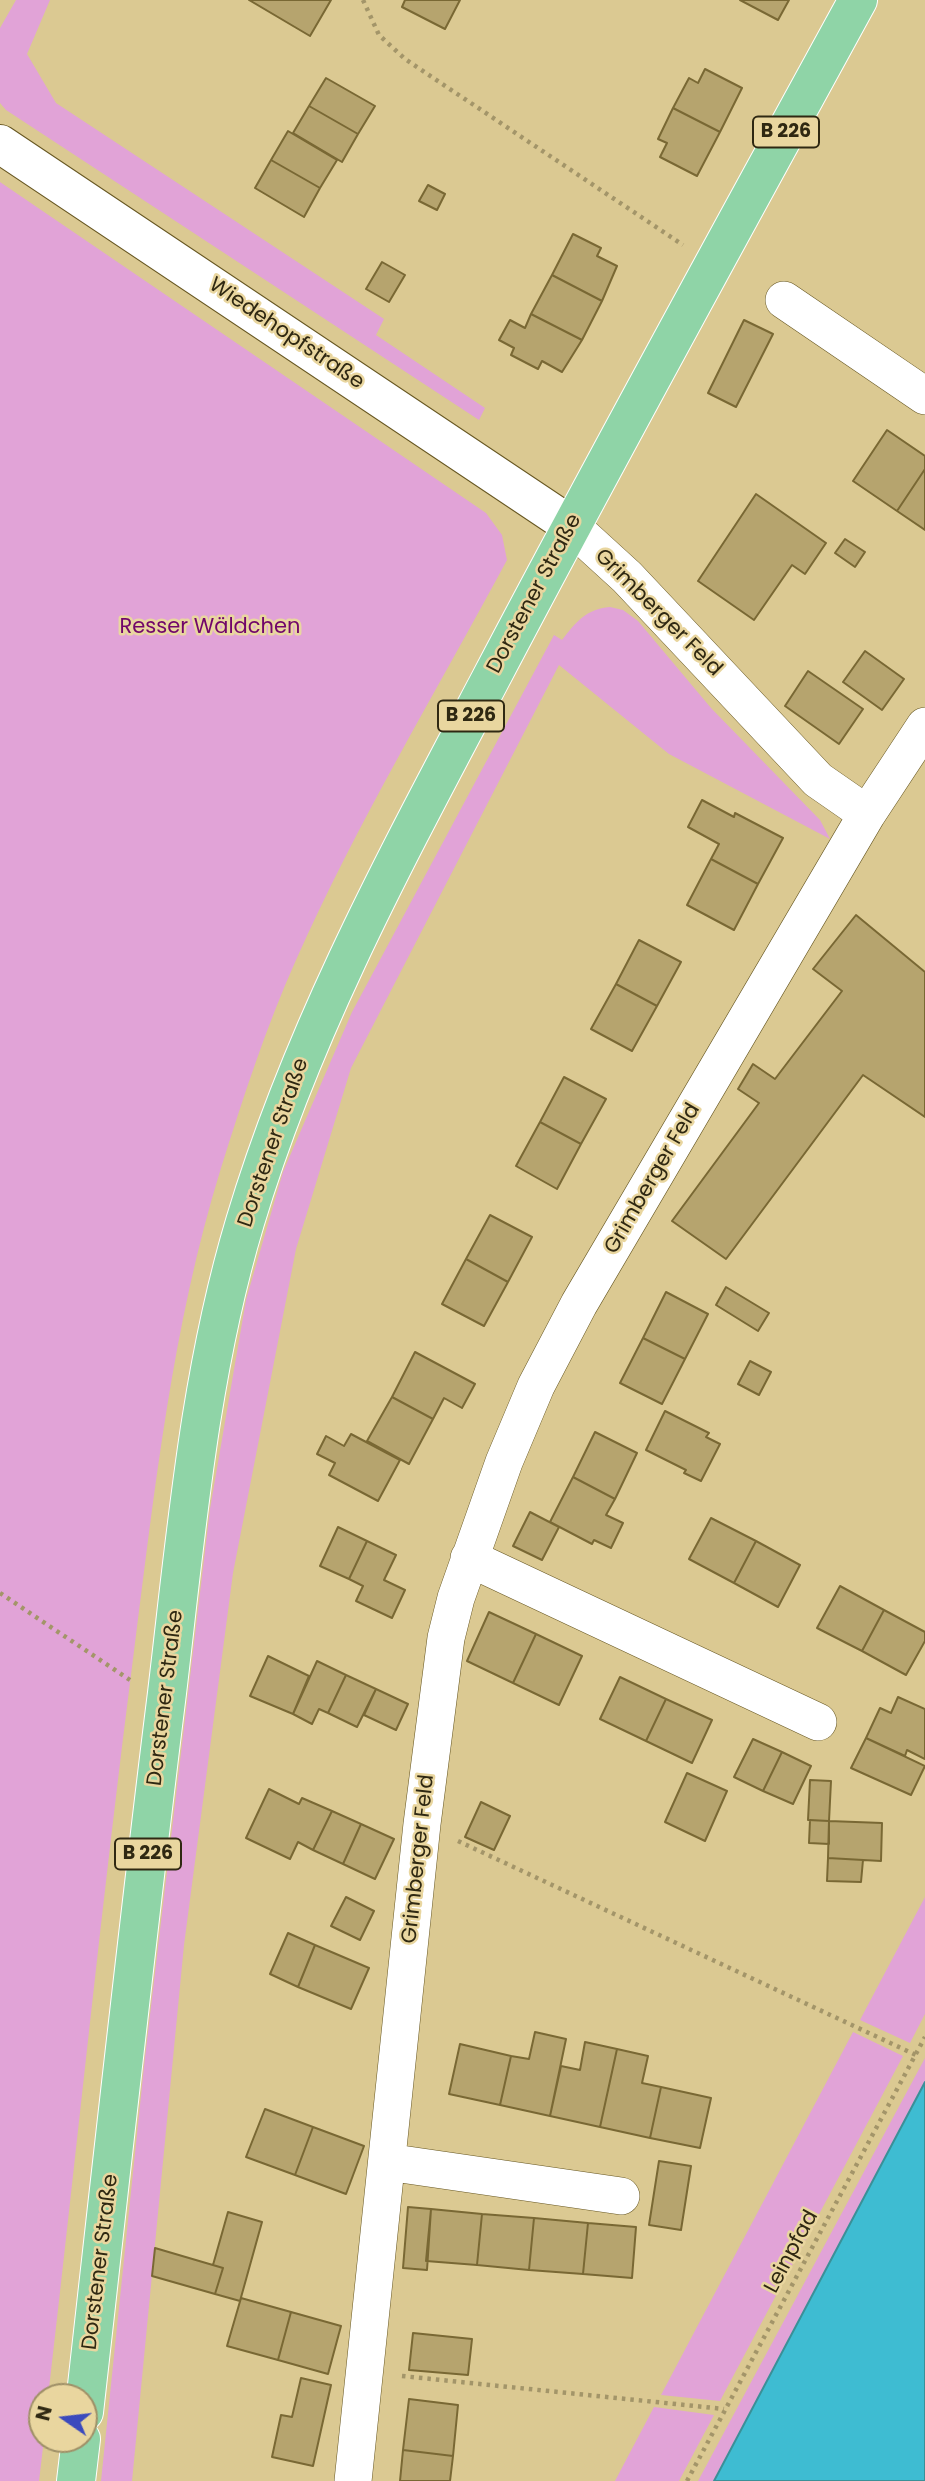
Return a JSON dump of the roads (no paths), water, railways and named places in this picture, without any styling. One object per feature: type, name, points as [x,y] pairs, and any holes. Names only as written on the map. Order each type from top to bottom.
[{"type":"main road","name":"Dorstener Straße","points":[[87,2383],[166,1704],[209,1368],[228,1286],[276,1126],[333,986],[370,907],[570,526],[858,0]]},
{"type":"main road","name":"Wiedehopfstraße","points":[[0,144],[570,526]]},
{"type":"main road","points":[[76,2481],[79,2453]]},
{"type":"street","points":[[784,300],[925,396]]},
{"type":"street","name":"Grimberger Feld","points":[[570,526],[627,577],[818,780],[867,814]]},
{"type":"street","name":"Grimberger Feld","points":[[353,2481],[422,1824],[446,1638],[468,1559],[536,1386],[579,1304],[867,814],[925,726]]},
{"type":"street","points":[[468,1559],[818,1722]]},
{"type":"street","points":[[387,2162],[621,2196]]},
{"type":"water","points":[[925,2082],[925,2481],[714,2481]]},
{"type":"park label","name":"Resser Wäldchen","points":[[210,628]]}]
